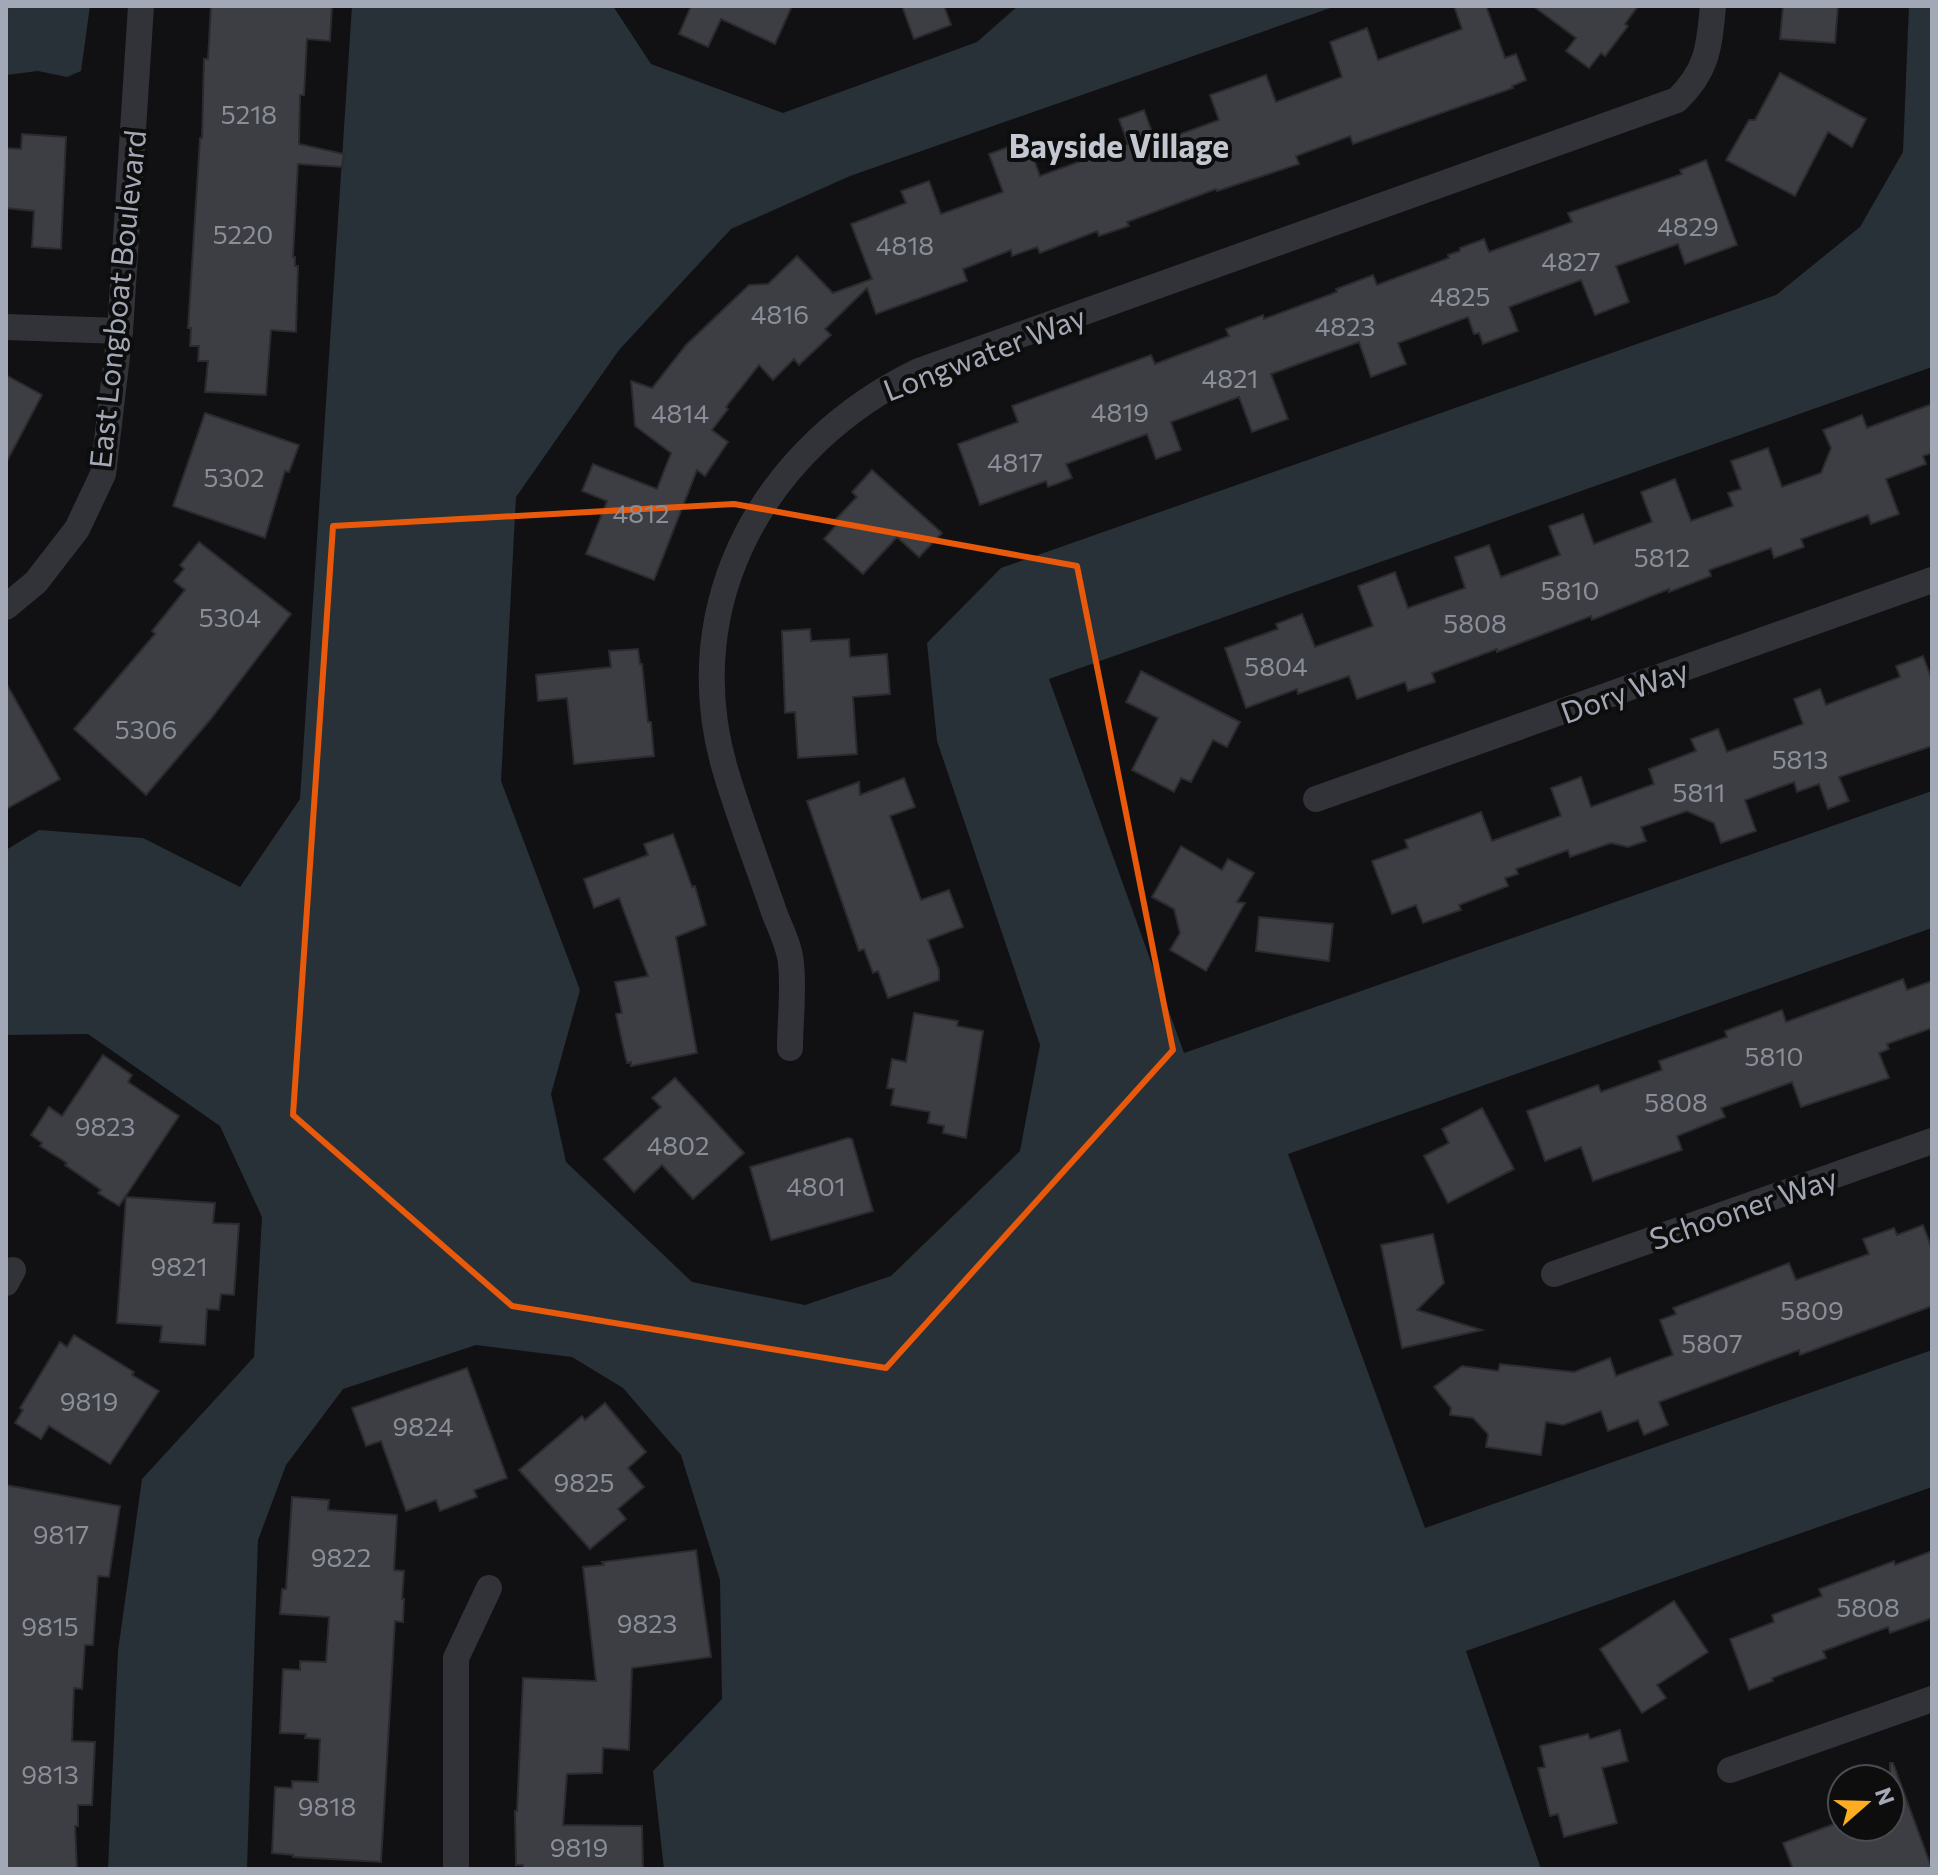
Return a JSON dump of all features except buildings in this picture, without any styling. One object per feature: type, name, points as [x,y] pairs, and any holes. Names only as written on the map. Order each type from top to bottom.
[{"type":"street","name":"East Longboat Boulevard","points":[[6,607],[36,582],[77,529],[103,474],[120,331],[141,6]]},
{"type":"street","name":"Longwater Way","points":[[790,1048],[791,961],[725,768],[715,719],[712,678],[724,591],[737,552],[758,512],[789,469],[832,425],[859,404],[919,371],[1677,100],[1693,84],[1704,65],[1713,6]]},
{"type":"street","points":[[6,327],[120,331]]},
{"type":"street","name":"Dory Way","points":[[1316,799],[1932,580]]},
{"type":"street","name":"Schooner Way","points":[[1554,1274],[1932,1141]]},
{"type":"street","points":[[456,1869],[456,1658],[489,1588]]},
{"type":"street","points":[[1730,1770],[1932,1699]]},
{"type":"highlighted area","points":[[734,504],[1077,566],[1173,1050],[886,1368],[512,1306],[293,1115],[333,526]]},
{"type":"shaded area","points":[[6,6],[90,6],[81,71],[67,77],[38,71],[6,75]]},
{"type":"shaded area","points":[[352,6],[613,6],[651,64],[783,113],[977,42],[1018,6],[1336,6],[850,176],[731,229],[619,350],[516,497],[501,781],[580,990],[551,1094],[566,1162],[692,1282],[805,1305],[891,1276],[1020,1151],[1040,1045],[937,741],[927,643],[1001,568],[1776,295],[1860,227],[1903,152],[1909,6],[1932,6],[1932,367],[1049,679],[1184,1053],[1932,791],[1932,928],[1288,1154],[1425,1528],[1932,1350],[1932,1487],[1466,1651],[1541,1869],[664,1869],[653,1771],[722,1699],[720,1580],[681,1455],[623,1388],[572,1357],[476,1345],[343,1389],[286,1465],[258,1540],[247,1869],[108,1869],[118,1651],[142,1479],[254,1357],[262,1217],[220,1126],[88,1034],[6,1035],[6,850],[39,830],[143,838],[240,887],[300,799]]},
{"type":"district","name":"Bayside Village","points":[[1119,145]]}]
